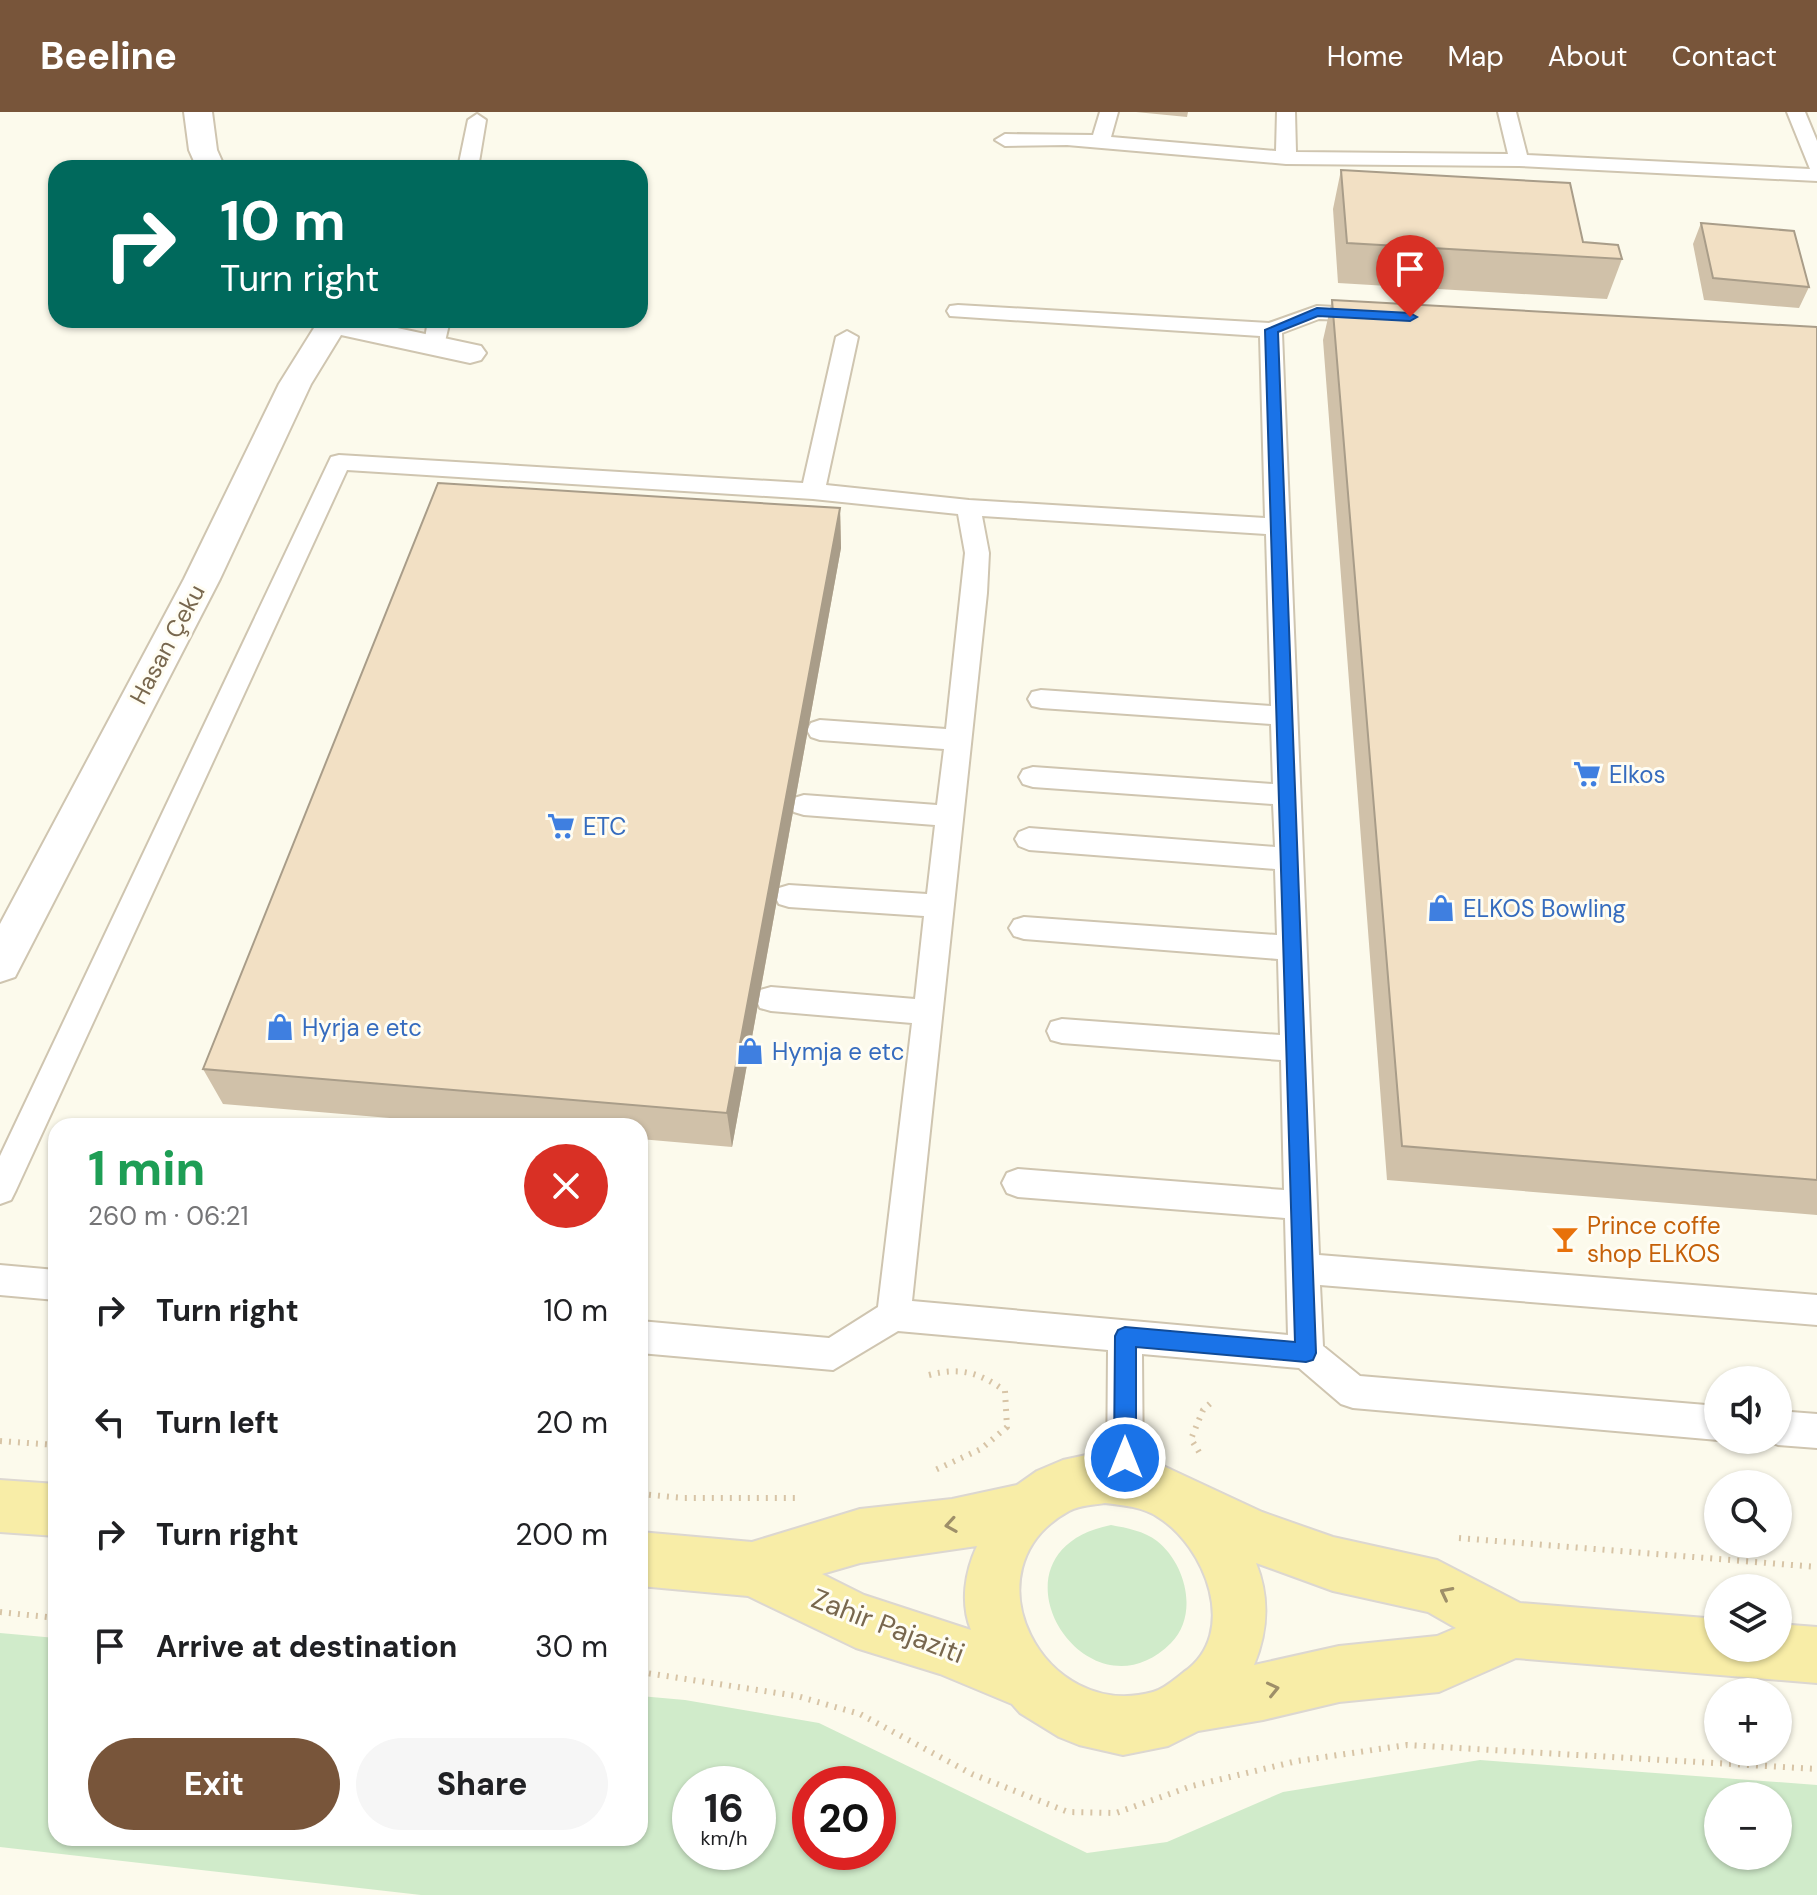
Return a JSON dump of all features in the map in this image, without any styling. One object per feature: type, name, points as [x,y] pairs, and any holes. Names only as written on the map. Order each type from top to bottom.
[{"type":"main road","points":[[1196,1485],[1234,1572],[1240,1608],[1236,1644],[1220,1677],[1196,1703],[1164,1721],[1127,1728],[1090,1722],[1054,1707],[1025,1681],[1005,1649],[993,1614],[993,1577],[1002,1544],[1027,1509],[1062,1486],[1105,1477],[1148,1484],[1196,1485],[1255,1536],[1333,1564],[1437,1587],[1514,1630],[1704,1646]]},
{"type":"main road","points":[[0,1506],[48,1509]]},
{"type":"main road","name":"Zahir Pajaziti","points":[[752,1569],[860,1536],[952,1525],[1027,1509]]},
{"type":"main road","name":"Zahir Pajaziti","points":[[648,1560],[752,1569],[856,1620],[941,1646],[1025,1681]]},
{"type":"main road","points":[[1196,1703],[1263,1692],[1339,1674],[1439,1664],[1514,1630]]},
{"type":"main road","points":[[1792,1653],[1817,1655]]},
{"type":"street","points":[[198,112],[203,150],[207,160]]},
{"type":"street","name":"Hasan Çeku","points":[[0,965],[202,579],[295,384],[331,328]]},
{"type":"street","name":"Hasan Çeku","points":[[396,328],[437,332],[470,353]]},
{"type":"lane","points":[[1100,143],[1109,112]]},
{"type":"lane","points":[[1286,112],[1286,158]]},
{"type":"lane","points":[[1507,112],[1519,160]]},
{"type":"lane","points":[[1796,112],[1817,165]]},
{"type":"lane","points":[[470,160],[477,120]]},
{"type":"lane","points":[[1005,140],[1067,139],[1286,158],[1519,160],[1817,175]]},
{"type":"lane","points":[[958,311],[1271,330],[1317,312],[1395,316]]},
{"type":"lane","points":[[1271,330],[1306,1353]]},
{"type":"lane","points":[[813,491],[847,337]]},
{"type":"lane","points":[[0,1190],[339,462],[813,491],[969,508],[1278,527]]},
{"type":"lane","points":[[894,1315],[977,553],[969,508]]},
{"type":"lane","points":[[1041,699],[1284,716]]},
{"type":"lane","points":[[820,730],[959,740]]},
{"type":"lane","points":[[1033,777],[1287,795]]},
{"type":"lane","points":[[804,805],[950,816]]},
{"type":"lane","points":[[1029,839],[1289,859]]},
{"type":"lane","points":[[789,896],[940,906]]},
{"type":"lane","points":[[1024,928],[1292,948]]},
{"type":"lane","points":[[771,999],[928,1012]]},
{"type":"lane","points":[[1062,1031],[1295,1049]]},
{"type":"lane","points":[[1018,1183],[1300,1205]]},
{"type":"lane","points":[[1303,1269],[1817,1310]]},
{"type":"lane","points":[[0,1280],[48,1284]]},
{"type":"lane","points":[[648,1338],[833,1354],[894,1315],[1306,1353],[1353,1392],[1704,1422]]},
{"type":"lane","points":[[1125,1336],[1125,1481]]},
{"type":"lane","points":[[1792,1429],[1817,1431]]},
{"type":"path","points":[[928,1474],[981,1449],[1007,1427],[1005,1391],[981,1372],[950,1369],[929,1375]]},
{"type":"path","points":[[1196,1485],[1191,1439],[1203,1410],[1215,1399]]},
{"type":"path","points":[[0,1441],[48,1444]]},
{"type":"path","points":[[648,1495],[684,1498],[807,1498]]},
{"type":"path","points":[[1453,1538],[1817,1567]]},
{"type":"path","points":[[0,1612],[48,1617]]},
{"type":"green space","points":[[1111,1525],[1141,1532],[1157,1541],[1175,1563],[1185,1590],[1187,1604],[1180,1632],[1171,1643],[1138,1663],[1107,1664],[1079,1650],[1058,1626],[1048,1597],[1051,1567],[1071,1541]]},
{"type":"green space","points":[[0,1633],[48,1637],[48,1846],[648,1846],[648,1697],[819,1723],[1087,1853],[1167,1842],[1283,1792],[1480,1760],[1777,1782],[1704,1782],[1704,1870],[1792,1870],[1792,1783],[1817,1785],[1817,1895],[421,1895],[0,1847]]},
{"type":"building","points":[[1341,170],[1570,183],[1583,242],[1618,245],[1622,259],[1347,243]]},
{"type":"building","points":[[1701,223],[1794,231],[1809,287],[1713,278]]},
{"type":"building","name":"Elkos","points":[[1332,300],[1817,327],[1817,1180],[1402,1146]]},
{"type":"building","name":"ETC","points":[[438,483],[840,508],[727,1113],[203,1069]]},
{"type":"place","name":"Elkos","points":[[1587,774]]},
{"type":"place","name":"ETC","points":[[561,826]]},
{"type":"place","name":"ELKOS Bowling","points":[[1441,908]]},
{"type":"place","name":"Hyrja e etc","points":[[280,1027]]},
{"type":"place","name":"Hymja e etc","points":[[750,1051]]},
{"type":"place","name":"Prince coffe shop ELKOS","points":[[1565,1239]]},
{"type":"route","points":[[1125,1458],[1125,1336],[1306,1353],[1271,330],[1317,312],[1410,317]]}]
